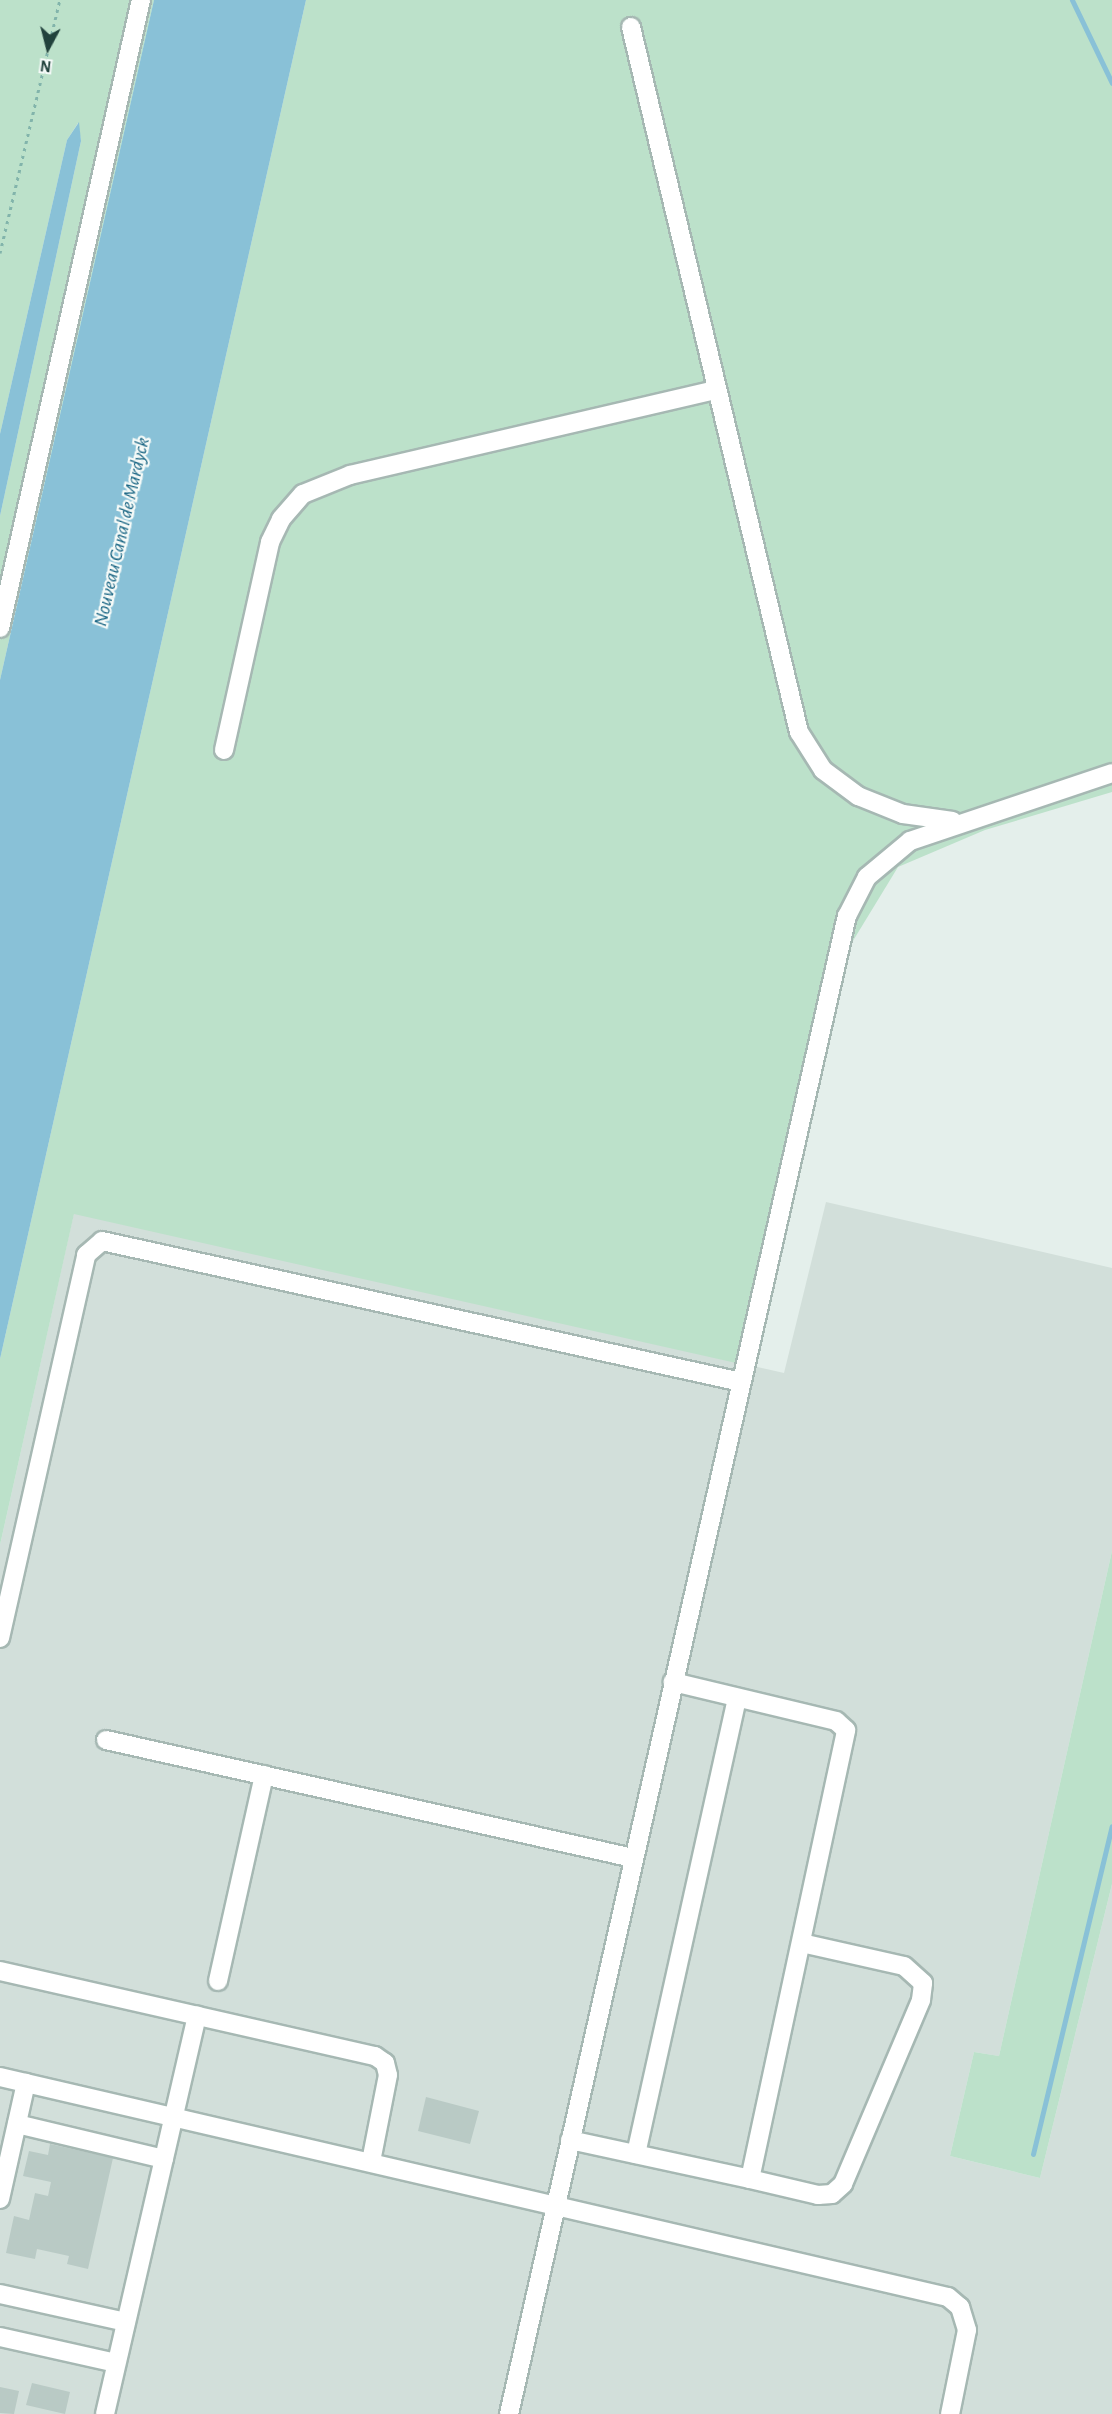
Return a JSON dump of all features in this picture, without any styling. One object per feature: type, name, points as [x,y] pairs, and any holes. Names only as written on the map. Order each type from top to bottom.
[{"type":"street","points":[[0,628],[141,0]]},
{"type":"street","points":[[631,27],[789,700],[806,746],[834,780],[873,804],[918,817],[958,822]]},
{"type":"street","points":[[224,750],[270,542],[281,519],[303,494],[350,475],[716,390]]},
{"type":"street","points":[[509,2414],[849,909],[867,877],[886,857],[910,841],[958,822],[1112,773]]},
{"type":"street","points":[[0,1638],[86,1255],[102,1241],[743,1374]]},
{"type":"street","points":[[673,1682],[836,1721],[846,1730],[750,2179]]},
{"type":"street","points":[[636,2154],[737,1698]]},
{"type":"street","points":[[106,1740],[633,1858]]},
{"type":"street","points":[[218,1981],[264,1775]]},
{"type":"street","points":[[570,2140],[818,2194],[832,2194],[843,2184],[921,2000],[924,1983],[904,1966],[802,1943]]},
{"type":"street","points":[[0,1971],[381,2059],[388,2083],[370,2162]]},
{"type":"street","points":[[105,2414],[197,2015]]},
{"type":"street","points":[[0,2077],[948,2297],[960,2307],[967,2330],[950,2414]]},
{"type":"street","points":[[0,2199],[26,2083]]},
{"type":"street","points":[[17,2124],[164,2159]]},
{"type":"street","points":[[0,2294],[126,2322]]},
{"type":"street","points":[[0,2337],[116,2363]]},
{"type":"path","points":[[0,253],[60,0]]},
{"type":"shaded area","points":[[826,1202],[1112,1268],[1112,1551],[999,2056],[974,2052],[950,2156],[1040,2178],[1112,1884],[1112,2414],[0,2414],[0,1545],[74,1213],[784,1373]]},
{"type":"green space","points":[[0,0],[154,0],[0,680],[0,516],[81,141],[78,123],[67,140],[0,434]]},
{"type":"green space","points":[[306,0],[1112,0],[1112,792],[985,830],[898,867],[848,949],[754,1367],[74,1214],[0,1545],[0,1359]]},
{"type":"green space","points":[[1112,1551],[1112,1884],[1040,2178],[950,2156],[974,2052],[999,2056]]},
{"type":"water","name":"Nouveau Canal de Mardyck","points":[[154,0],[306,0],[0,1359],[0,680]]},
{"type":"water","points":[[79,122],[81,141],[0,516],[0,434],[67,140]]},
{"type":"building","points":[[426,2097],[479,2111],[470,2144],[418,2131]]},
{"type":"building","points":[[50,2144],[113,2158],[88,2269],[67,2264],[69,2256],[37,2249],[35,2259],[6,2253],[14,2216],[29,2220],[35,2193],[48,2196],[51,2182],[23,2176],[29,2151],[48,2155]]},
{"type":"building","points":[[32,2383],[70,2392],[65,2414],[26,2405]]},
{"type":"building","points":[[0,2387],[19,2391],[14,2414],[0,2413]]},
{"type":"waterway","points":[[1072,0],[1112,83]]},
{"type":"waterway","points":[[1033,2154],[1112,1826]]}]
